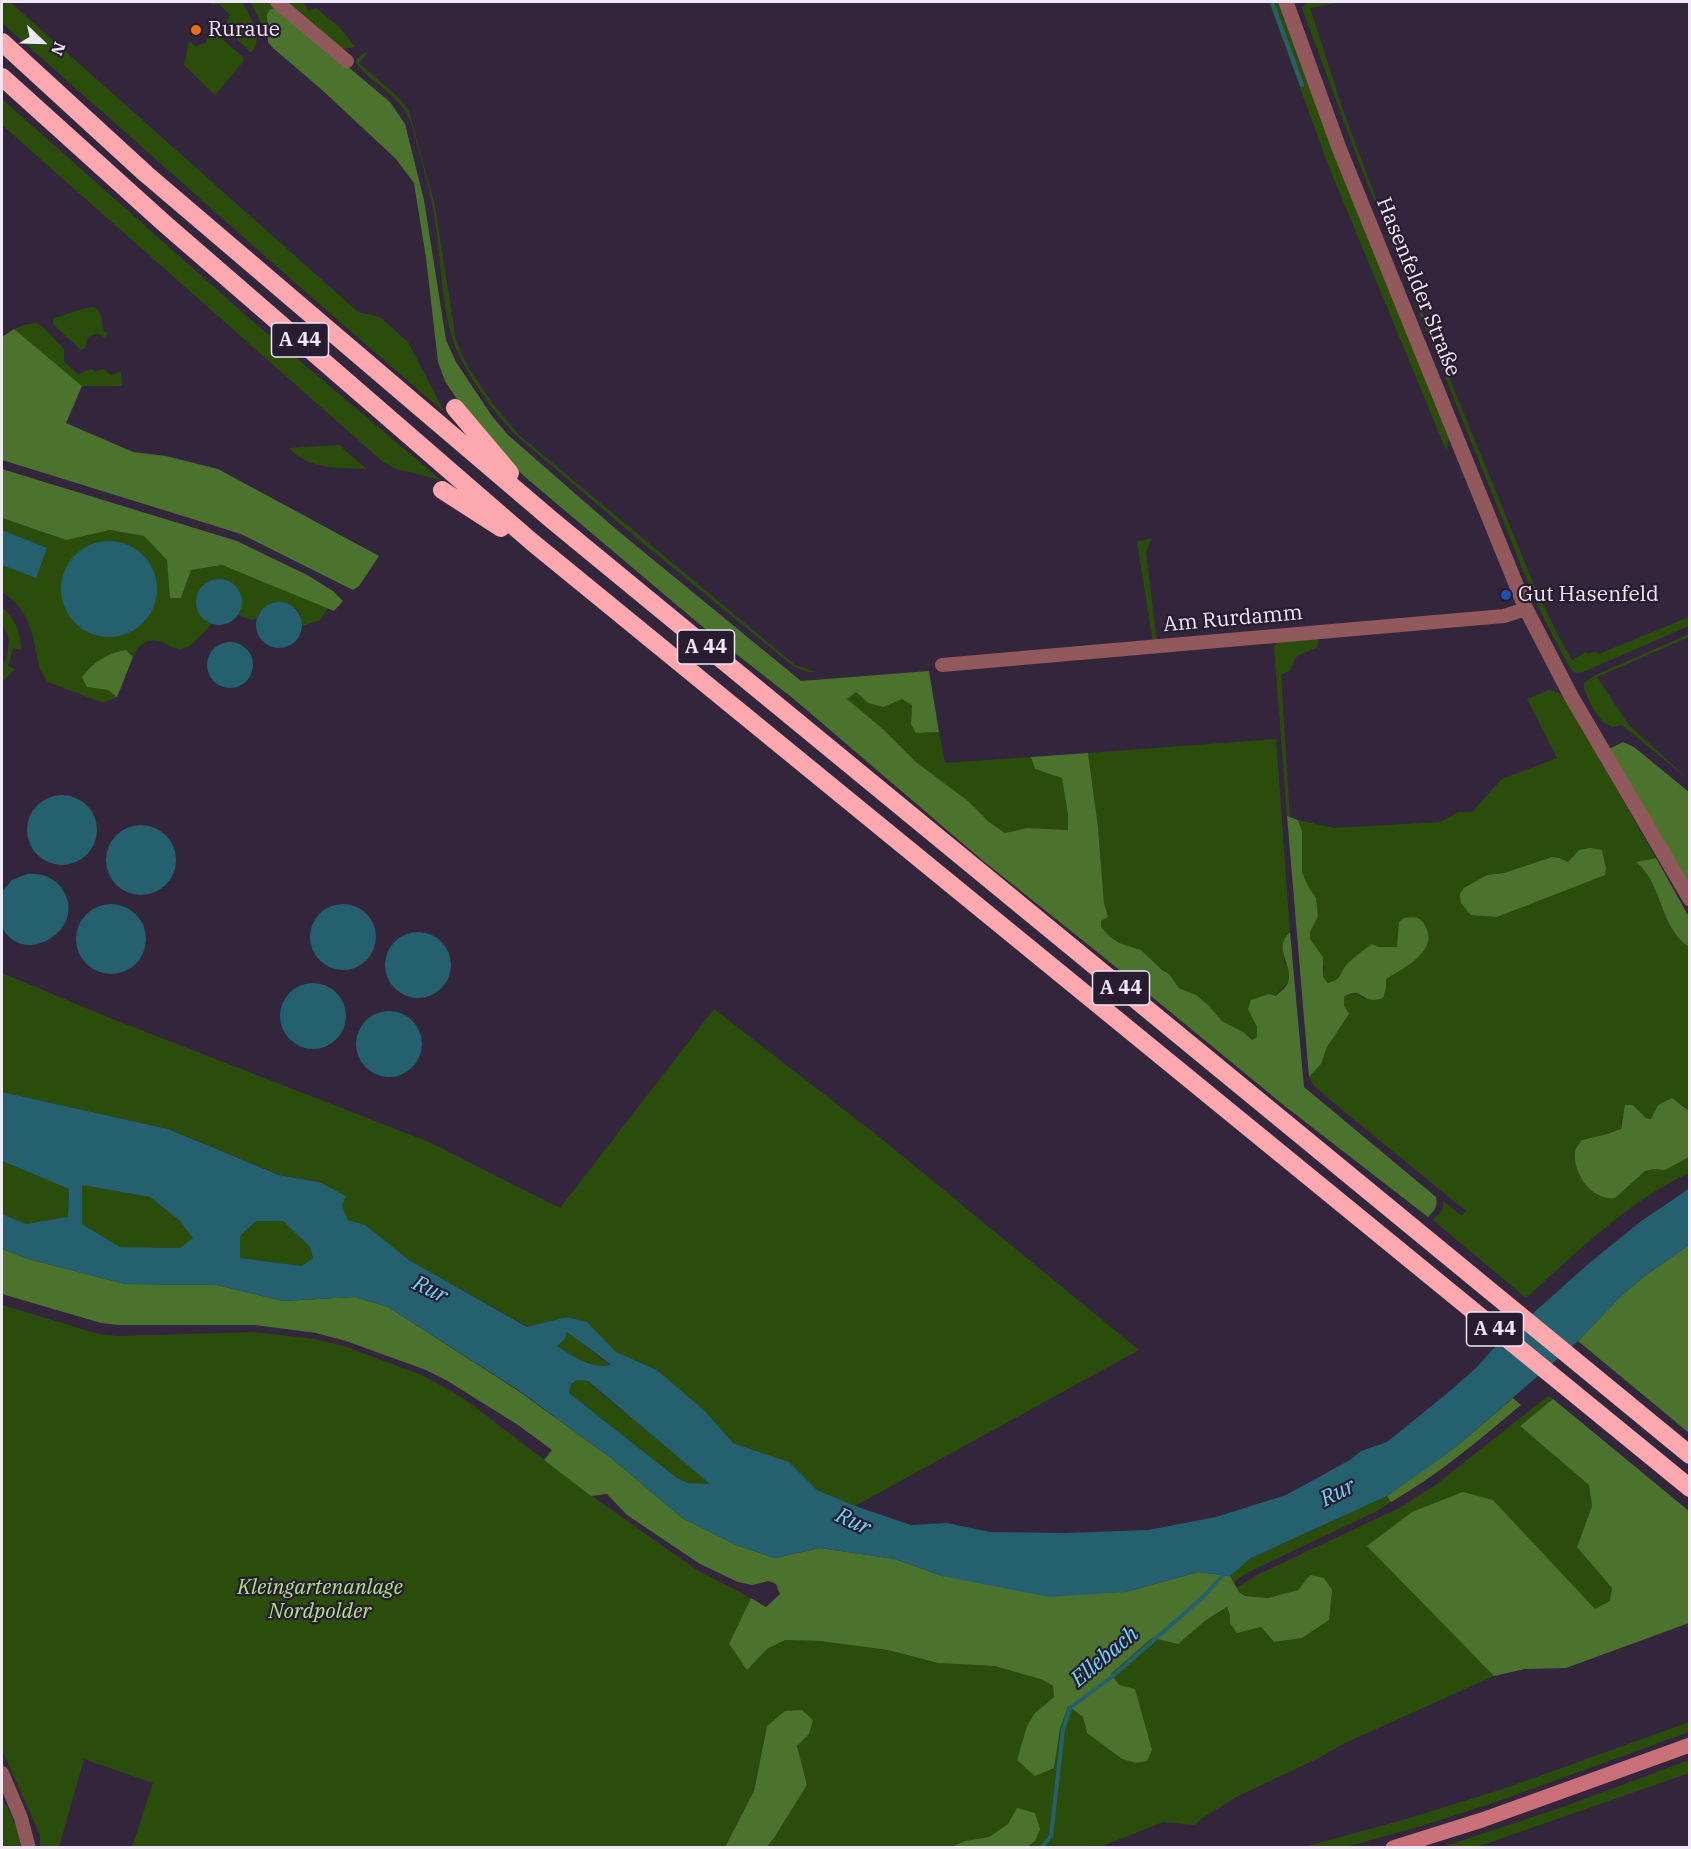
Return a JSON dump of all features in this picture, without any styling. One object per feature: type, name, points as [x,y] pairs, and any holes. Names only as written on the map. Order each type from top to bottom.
[{"type":"highway","name":"A 44","points":[[2,42],[147,174],[553,521],[1689,1455]]},
{"type":"highway","name":"A 44","points":[[2,77],[183,239],[532,542],[1689,1488]]},
{"type":"highway","points":[[454,408],[553,521]]},
{"type":"highway","points":[[442,490],[485,517],[602,600]]},
{"type":"main road","points":[[1393,1848],[1482,1820],[1689,1745]]},
{"type":"street","points":[[277,2],[347,61]]},
{"type":"street","name":"Hasenfelder Straße","points":[[1286,2],[1339,148],[1516,587],[1571,696],[1689,899]]},
{"type":"street","name":"Am Rurdamm","points":[[942,665],[1504,616],[1526,609]]},
{"type":"street","points":[[2,1773],[21,1818],[29,1848]]},
{"type":"green space","points":[[2,2],[10,2],[358,312],[380,317],[408,342],[445,413],[2,23]]},
{"type":"green space","points":[[209,2],[242,2],[255,27],[257,41],[251,53],[225,27],[230,15],[219,4],[213,5]]},
{"type":"green space","points":[[250,2],[270,2],[278,8],[268,20],[267,34]]},
{"type":"green space","points":[[285,2],[303,2],[309,11],[316,8],[340,28],[355,47],[343,49],[337,46]]},
{"type":"green space","points":[[1269,2],[1280,2],[1449,440],[1446,450],[1327,162]]},
{"type":"green space","points":[[1308,2],[1340,2],[1310,8],[1343,110],[1373,191],[1536,590],[1572,660],[1586,652],[1588,654],[1596,651],[1599,654],[1689,617],[1689,626],[1583,672],[1574,672],[1568,665],[1538,607],[1360,165],[1302,8]]},
{"type":"green space","points":[[278,8],[390,102],[405,124],[424,200],[446,340],[456,362],[492,416],[508,435],[617,530],[801,681],[929,671],[939,732],[916,733],[911,724],[912,705],[902,699],[883,707],[868,703],[856,692],[847,699],[884,730],[916,762],[968,801],[989,822],[1005,833],[1027,828],[1068,830],[1062,778],[1035,769],[1031,757],[1088,753],[1098,827],[1104,903],[1108,917],[1101,921],[1101,927],[1119,943],[1141,950],[1169,974],[1179,988],[1196,995],[1222,1021],[1243,1032],[1252,1040],[1257,1037],[1257,1027],[1248,1009],[1251,1000],[1269,994],[1276,996],[1287,984],[1289,976],[1283,944],[1290,932],[1304,1087],[1436,1197],[1435,1208],[1428,1217],[1286,1107],[982,860],[795,700],[717,639],[524,476],[490,443],[468,416],[445,381],[438,362],[426,258],[414,183],[396,159],[268,42],[267,14],[271,9]]},
{"type":"green space","points":[[208,32],[217,35],[243,57],[243,62],[215,95],[184,65],[189,41],[195,46],[206,43]]},
{"type":"green space","points":[[368,52],[359,63],[398,97],[409,111],[435,206],[456,341],[468,367],[494,405],[519,435],[795,665],[816,672],[807,672],[793,666],[639,540],[517,436],[489,404],[471,378],[453,340],[443,292],[433,208],[411,123],[393,97],[355,62],[362,54]]},
{"type":"green space","points":[[2,99],[250,319],[441,480],[397,469],[383,462],[2,125]]},
{"type":"green space","points":[[94,307],[101,314],[103,330],[107,333],[106,339],[98,333],[88,337],[85,348],[81,350],[53,324],[53,318]]},
{"type":"green space","points":[[35,323],[42,326],[64,349],[64,362],[78,374],[91,369],[95,372],[104,369],[111,375],[121,371],[122,386],[82,386],[14,329]]},
{"type":"green space","points":[[14,329],[82,386],[66,423],[133,452],[166,456],[218,469],[379,556],[359,586],[353,590],[241,534],[2,460],[2,337]]},
{"type":"green space","points":[[339,445],[367,469],[336,468],[315,464],[289,448]]},
{"type":"green space","points":[[2,469],[237,541],[309,576],[333,591],[343,601],[334,611],[222,565],[191,570],[181,598],[170,598],[167,560],[144,536],[110,530],[66,540],[2,518]]},
{"type":"green space","points":[[2,518],[65,540],[110,530],[144,536],[167,559],[181,598],[191,570],[222,565],[328,608],[320,620],[303,626],[300,613],[296,608],[260,611],[257,618],[252,620],[238,615],[241,610],[205,621],[211,623],[209,627],[182,649],[162,642],[148,641],[138,648],[133,657],[126,650],[108,690],[117,697],[105,702],[98,701],[48,682],[40,670],[30,626],[20,608],[2,592]]},
{"type":"green space","points":[[1152,538],[1146,552],[1157,642],[1153,643],[1137,542]]},
{"type":"green space","points":[[2,607],[16,626],[21,650],[13,648],[8,666],[15,669],[2,682],[2,666],[7,657],[9,641],[2,623]]},
{"type":"green space","points":[[1689,634],[1689,637],[1597,677],[1628,724],[1689,780],[1622,725],[1611,726],[1604,723],[1588,699],[1584,683],[1596,675]]},
{"type":"green space","points":[[1319,637],[1318,647],[1297,656],[1289,671],[1281,675],[1290,817],[1287,816],[1274,647],[1278,642]]},
{"type":"green space","points":[[126,650],[133,657],[117,697],[108,690],[87,687],[82,677],[91,667],[107,656]]},
{"type":"green space","points":[[1549,690],[1559,693],[1566,701],[1656,858],[1636,862],[1651,882],[1672,929],[1689,947],[1689,1111],[1683,1105],[1658,1105],[1652,1119],[1646,1118],[1633,1105],[1621,1118],[1621,1129],[1582,1140],[1576,1156],[1578,1171],[1586,1184],[1598,1196],[1625,1190],[1645,1171],[1665,1170],[1689,1157],[1689,1173],[1645,1198],[1603,1229],[1526,1298],[1433,1220],[1442,1209],[1443,1201],[1462,1216],[1466,1211],[1314,1086],[1309,1077],[1321,1064],[1327,1047],[1349,1014],[1344,1005],[1344,997],[1355,993],[1365,999],[1386,988],[1385,979],[1421,953],[1398,943],[1397,947],[1378,947],[1346,965],[1337,980],[1329,983],[1323,977],[1324,967],[1310,939],[1309,932],[1318,916],[1316,898],[1302,872],[1302,831],[1298,820],[1334,828],[1440,822],[1458,812],[1472,812],[1502,779],[1557,758],[1527,699]],"holes":[[[1579,850],[1602,851],[1605,874],[1497,917],[1486,916],[1487,875],[1504,873],[1552,857],[1568,862]]]},
{"type":"green space","points":[[856,692],[868,703],[902,699],[912,704],[911,724],[927,733],[939,732],[945,763],[1031,757],[1035,769],[1062,777],[1068,830],[1027,828],[1005,833],[989,822],[968,801],[916,762],[884,730],[847,699]]},
{"type":"green space","points":[[1276,739],[1290,932],[1285,937],[1284,960],[1289,972],[1288,982],[1253,1020],[1257,1027],[1257,1037],[1252,1040],[1243,1032],[1222,1021],[1196,995],[1179,988],[1169,974],[1141,950],[1119,943],[1101,927],[1101,921],[1108,917],[1104,903],[1098,827],[1088,753]]},
{"type":"green space","points":[[1623,742],[1634,747],[1689,792],[1689,887],[1609,749]]},
{"type":"green space","points":[[1287,816],[1298,820],[1302,831],[1302,872],[1316,898],[1318,916],[1310,932],[1310,939],[1323,957],[1323,977],[1328,983],[1337,979],[1348,963],[1372,944],[1378,947],[1397,947],[1399,922],[1404,918],[1413,917],[1422,921],[1429,938],[1425,948],[1416,959],[1386,979],[1383,998],[1369,999],[1355,993],[1344,997],[1344,1005],[1349,1014],[1327,1047],[1321,1064],[1309,1077]]},
{"type":"green space","points":[[1590,848],[1602,850],[1606,868],[1605,875],[1497,917],[1471,915],[1461,903],[1460,894],[1464,888],[1487,875],[1504,873],[1552,857],[1568,862],[1579,850]]},
{"type":"green space","points":[[1656,858],[1689,917],[1689,947],[1679,939],[1672,928],[1645,871],[1636,862]]},
{"type":"green space","points":[[2,973],[115,1020],[429,1142],[560,1208],[714,1009],[878,1136],[1139,1350],[855,1506],[817,1490],[789,1462],[733,1443],[705,1411],[657,1370],[616,1352],[587,1322],[567,1317],[528,1327],[409,1260],[365,1226],[348,1220],[342,1206],[319,1182],[280,1175],[168,1129],[2,1092]]},
{"type":"green space","points":[[1672,1098],[1689,1111],[1689,1157],[1665,1170],[1645,1171],[1615,1198],[1607,1198],[1592,1191],[1581,1177],[1575,1161],[1576,1149],[1582,1140],[1621,1129],[1625,1105],[1633,1105],[1646,1118],[1651,1119],[1658,1105]]},
{"type":"green space","points":[[2,1161],[69,1189],[68,1217],[26,1224],[2,1214]]},
{"type":"green space","points":[[82,1185],[150,1197],[180,1221],[194,1238],[180,1248],[120,1247],[82,1224]]},
{"type":"green space","points":[[256,1221],[283,1221],[310,1247],[313,1258],[303,1266],[240,1258],[240,1236]]},
{"type":"green space","points":[[1689,1245],[1689,1433],[1578,1341],[1620,1297],[1646,1275]]},
{"type":"green space","points":[[2,1249],[28,1259],[125,1284],[217,1285],[283,1301],[355,1297],[388,1307],[517,1390],[611,1458],[682,1518],[736,1545],[775,1558],[820,1548],[895,1559],[942,1576],[1126,1592],[1198,1572],[1230,1576],[1239,1592],[1245,1596],[1268,1598],[1298,1590],[1310,1575],[1324,1578],[1332,1590],[1329,1620],[1302,1638],[1274,1642],[1261,1627],[1237,1633],[1230,1623],[1227,1607],[1206,1620],[1178,1644],[1152,1638],[1111,1674],[1119,1685],[1135,1689],[1152,1750],[1147,1761],[1136,1763],[1122,1759],[1087,1733],[1083,1717],[1068,1706],[1060,1729],[1054,1768],[1035,1776],[1017,1760],[1027,1726],[1035,1713],[1054,1697],[1053,1686],[1043,1680],[995,1666],[938,1663],[888,1650],[820,1641],[785,1640],[767,1649],[747,1670],[729,1644],[751,1598],[766,1607],[780,1594],[776,1584],[769,1581],[752,1585],[738,1582],[700,1564],[627,1515],[607,1494],[591,1496],[544,1460],[552,1450],[518,1425],[446,1380],[426,1370],[346,1341],[316,1333],[255,1325],[101,1323],[2,1294]]},
{"type":"green space","name":"Kleingartenanlage Nordpolder","points":[[2,1305],[99,1334],[117,1336],[254,1332],[315,1339],[344,1346],[424,1376],[463,1398],[592,1496],[697,1570],[751,1598],[729,1644],[747,1669],[767,1649],[785,1640],[820,1641],[888,1650],[938,1663],[995,1666],[1043,1680],[1053,1686],[1054,1697],[1035,1713],[1054,1767],[1060,1729],[1067,1706],[1083,1717],[1087,1733],[1122,1759],[1136,1763],[1119,1685],[1111,1674],[1152,1638],[1178,1644],[1206,1620],[1228,1607],[1230,1623],[1261,1627],[1274,1642],[1302,1638],[1329,1620],[1310,1576],[1298,1590],[1268,1598],[1245,1596],[1236,1588],[1257,1575],[1401,1507],[1438,1483],[1548,1396],[1553,1399],[1520,1426],[1589,1485],[1592,1506],[1577,1547],[1612,1588],[1611,1601],[1595,1610],[1493,1500],[1368,1546],[1494,1676],[1343,1744],[1317,1759],[1238,1796],[1195,1825],[1163,1822],[1100,1847],[1027,1847],[1035,1841],[1008,1824],[989,1837],[965,1841],[951,1847],[767,1847],[807,1785],[797,1746],[809,1734],[767,1726],[754,1791],[725,1847],[132,1847],[153,1783],[84,1759],[59,1847],[40,1847],[40,1835],[2,1750]]},
{"type":"green space","points":[[567,1332],[610,1365],[589,1364],[557,1346],[565,1339]]},
{"type":"green space","points":[[577,1380],[587,1381],[711,1484],[688,1483],[677,1478],[569,1393],[571,1384]]},
{"type":"green space","points":[[1513,1398],[1521,1405],[1442,1469],[1391,1502],[1387,1496],[1462,1442]]},
{"type":"green space","points":[[1553,1399],[1689,1511],[1689,1623],[1566,1668],[1525,1669],[1494,1676],[1367,1546],[1412,1512],[1463,1492],[1493,1500],[1595,1609],[1610,1601],[1612,1588],[1577,1547],[1592,1506],[1589,1485],[1520,1426]]},
{"type":"green space","points":[[1387,1496],[1391,1502],[1377,1511],[1255,1569],[1234,1583],[1230,1576],[1251,1558]]},
{"type":"green space","points":[[802,1710],[813,1720],[809,1734],[797,1746],[807,1785],[767,1847],[725,1847],[754,1791],[767,1726],[785,1711]]},
{"type":"green space","points":[[1689,1722],[1689,1732],[1496,1802],[1346,1847],[1304,1847],[1506,1788]]},
{"type":"green space","points":[[1689,1760],[1689,1773],[1477,1847],[1442,1847],[1563,1807]]},
{"type":"green space","points":[[2,1798],[16,1828],[21,1847],[2,1847]]},
{"type":"green space","points":[[1017,1808],[1035,1813],[1040,1829],[1035,1841],[1027,1847],[951,1847],[965,1841],[989,1837],[1008,1824]]},
{"type":"water","points":[[2,530],[47,548],[36,578],[2,565]]},
{"type":"water","points":[[109,541],[127,545],[143,555],[153,571],[157,589],[153,607],[143,623],[127,633],[109,637],[91,633],[75,623],[65,607],[61,589],[65,571],[75,555],[91,545]]},
{"type":"water","points":[[219,579],[228,580],[235,586],[241,593],[241,611],[235,618],[228,624],[219,625],[210,624],[203,618],[197,611],[196,602],[197,593],[203,586],[210,580]]},
{"type":"water","points":[[279,602],[288,603],[295,609],[301,616],[301,634],[295,641],[288,647],[279,648],[270,647],[263,641],[257,634],[256,625],[257,616],[263,609],[270,603]]},
{"type":"water","points":[[230,642],[239,643],[246,649],[252,656],[252,674],[246,681],[239,687],[230,688],[221,687],[214,681],[208,674],[207,665],[208,656],[214,649],[221,643]]},
{"type":"water","points":[[69,795],[82,801],[91,810],[95,816],[97,830],[95,844],[87,855],[76,863],[55,865],[37,855],[29,844],[27,823],[37,805],[48,797]]},
{"type":"water","points":[[148,825],[161,831],[170,840],[174,846],[176,860],[174,874],[166,885],[155,893],[134,895],[116,885],[108,874],[106,853],[116,835],[127,827]]},
{"type":"water","points":[[27,874],[45,876],[53,880],[60,886],[68,901],[68,915],[62,928],[40,944],[26,945],[13,940],[3,929],[1,922],[2,892],[12,880]]},
{"type":"water","points":[[118,904],[131,910],[140,919],[144,925],[146,939],[144,953],[136,964],[125,972],[104,974],[86,964],[78,953],[76,932],[86,914],[97,906]]},
{"type":"water","points":[[343,904],[355,907],[366,914],[373,925],[376,937],[373,949],[366,960],[355,967],[343,970],[331,967],[320,960],[313,949],[310,937],[313,925],[320,914],[331,907]]},
{"type":"water","points":[[418,932],[430,935],[441,942],[448,953],[451,965],[448,977],[441,988],[430,995],[418,998],[406,995],[395,988],[388,977],[385,965],[388,953],[395,942],[406,935]]},
{"type":"water","points":[[313,983],[325,986],[336,993],[343,1004],[346,1016],[343,1028],[336,1039],[325,1046],[313,1049],[301,1046],[290,1039],[283,1028],[280,1016],[283,1004],[290,993],[301,986]]},
{"type":"water","points":[[389,1011],[401,1014],[412,1021],[419,1032],[422,1044],[419,1056],[412,1067],[401,1074],[389,1077],[377,1074],[366,1067],[359,1056],[356,1044],[359,1032],[366,1021],[377,1014]]},
{"type":"water","name":"Rur","points":[[2,1092],[168,1129],[279,1175],[319,1182],[346,1196],[342,1206],[348,1220],[365,1225],[409,1260],[527,1327],[567,1317],[587,1322],[616,1352],[657,1370],[705,1411],[733,1443],[789,1462],[817,1490],[911,1525],[947,1523],[990,1532],[1066,1533],[1148,1530],[1216,1517],[1286,1495],[1350,1460],[1361,1451],[1387,1442],[1450,1391],[1587,1265],[1640,1222],[1690,1188],[1689,1245],[1646,1275],[1620,1297],[1578,1341],[1462,1442],[1387,1496],[1251,1558],[1230,1576],[1198,1572],[1126,1592],[1049,1597],[942,1576],[895,1559],[820,1548],[775,1558],[736,1545],[682,1518],[611,1458],[518,1390],[388,1307],[355,1297],[283,1301],[217,1285],[125,1284],[28,1259],[2,1249],[2,1214],[26,1224],[68,1217],[69,1189],[2,1161]],"holes":[[[82,1185],[150,1197],[180,1221],[193,1238],[180,1248],[120,1247],[82,1224]],[[256,1221],[283,1221],[310,1247],[313,1258],[302,1266],[240,1258],[240,1236]],[[567,1332],[610,1365],[589,1363],[557,1346],[565,1339]],[[577,1380],[588,1381],[710,1484],[688,1483],[677,1478],[569,1393],[571,1384]]]},
{"type":"waterway","points":[[1272,2],[1302,85]]},
{"type":"waterway","name":"Ellebach","points":[[1041,1848],[1051,1836],[1063,1730],[1070,1708],[1113,1676],[1203,1597],[1227,1571]]},
{"type":"place","name":"Ruraue","points":[[196,30]]},
{"type":"place","name":"Gut Hasenfeld","points":[[1506,595]]}]
